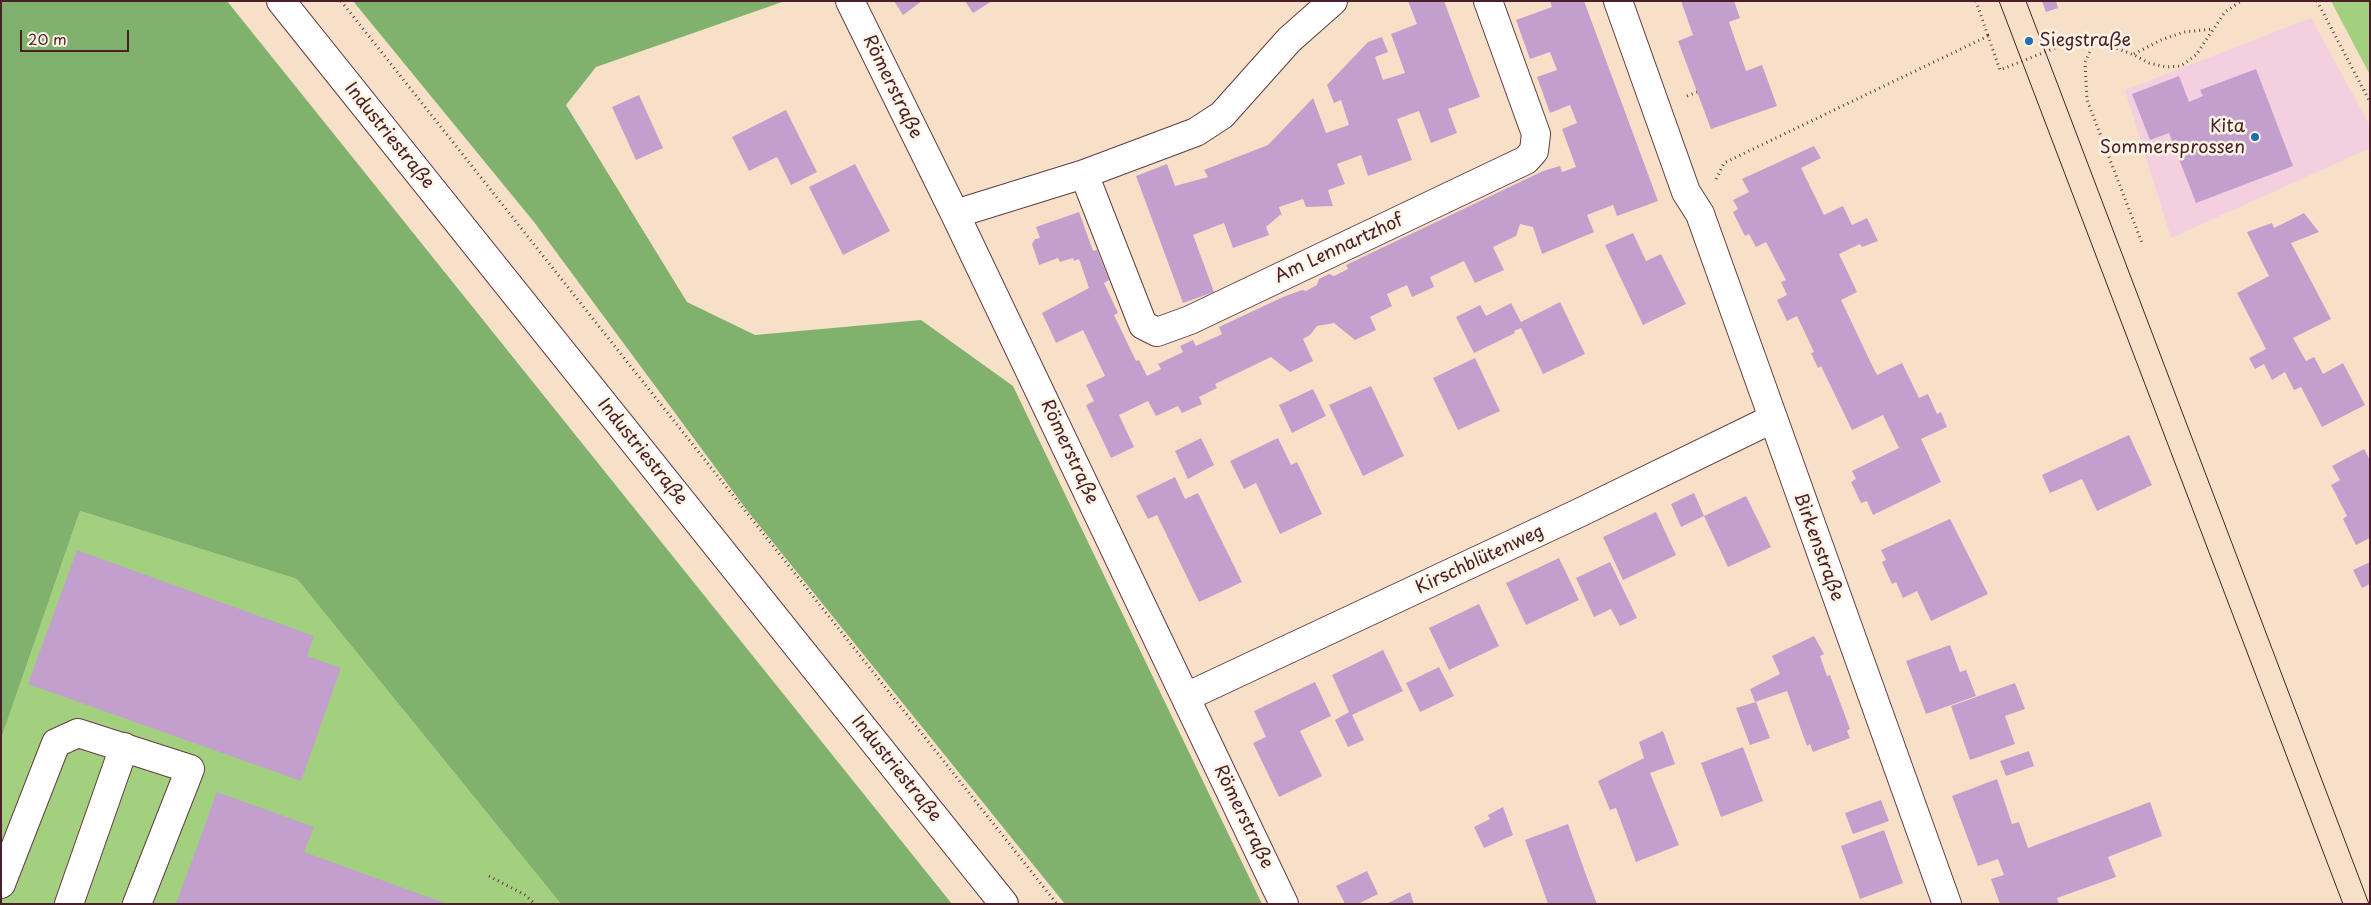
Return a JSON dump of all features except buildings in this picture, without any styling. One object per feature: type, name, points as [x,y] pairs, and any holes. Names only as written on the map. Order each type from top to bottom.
[{"type":"street","name":"Industriestraße","points":[[281,1],[1004,904]]},
{"type":"street","name":"Römerstraße","points":[[850,1],[955,214],[1284,904]]},
{"type":"street","points":[[955,214],[1084,174],[1196,132],[1222,115],[1289,40],[1333,1]]},
{"type":"street","name":"Am Lennartzhof","points":[[1084,174],[1143,325],[1158,332],[1190,320],[1526,160],[1534,151],[1536,134],[1488,1]]},
{"type":"street","points":[[1618,1],[1693,203]]},
{"type":"street","name":"Birkenstraße","points":[[1693,203],[1947,904]]},
{"type":"street","name":"Kirschblütenweg","points":[[1186,697],[1581,512],[1772,419]]},
{"type":"street","points":[[1,884],[56,743],[78,733],[190,769],[137,904]]},
{"type":"street","points":[[69,904],[124,748]]},
{"type":"path","points":[[341,1],[1056,904]]},
{"type":"path","points":[[1976,1],[2000,70],[2070,42],[2094,43],[2134,54],[2149,63],[2166,67],[2181,66],[2196,54],[2225,12],[2241,1]]},
{"type":"path","points":[[2317,1],[2370,102]]},
{"type":"path","points":[[2134,54],[2162,40],[2184,32],[2214,28]]},
{"type":"path","points":[[1693,203],[1724,163],[1988,36]]},
{"type":"path","points":[[2094,43],[2085,62],[2087,100],[2142,243]]},
{"type":"path","points":[[489,876],[525,896],[535,904]]},
{"type":"shaded area","name":"Kita Sommersprossen","points":[[2311,18],[2370,126],[2370,148],[2171,238],[2125,90]]},
{"type":"green space","points":[[1,1],[227,1],[952,904],[561,904],[297,579],[80,511],[1,739]]},
{"type":"green space","points":[[353,1],[785,1],[596,67],[566,105],[687,302],[755,335],[921,320],[1013,386],[1262,904],[1065,904],[746,509],[534,222]]},
{"type":"green space","points":[[2331,1],[2370,1],[2370,75]]},
{"type":"green space","points":[[80,511],[297,579],[561,904],[1,904],[1,739]]},
{"type":"tram line","points":[[1999,1],[2343,904]]},
{"type":"tram line","points":[[2026,1],[2369,904]]},
{"type":"place","name":"Siegstraße","points":[[2029,41]]},
{"type":"place","name":"Kita Sommersprossen","points":[[2255,137]]}]
